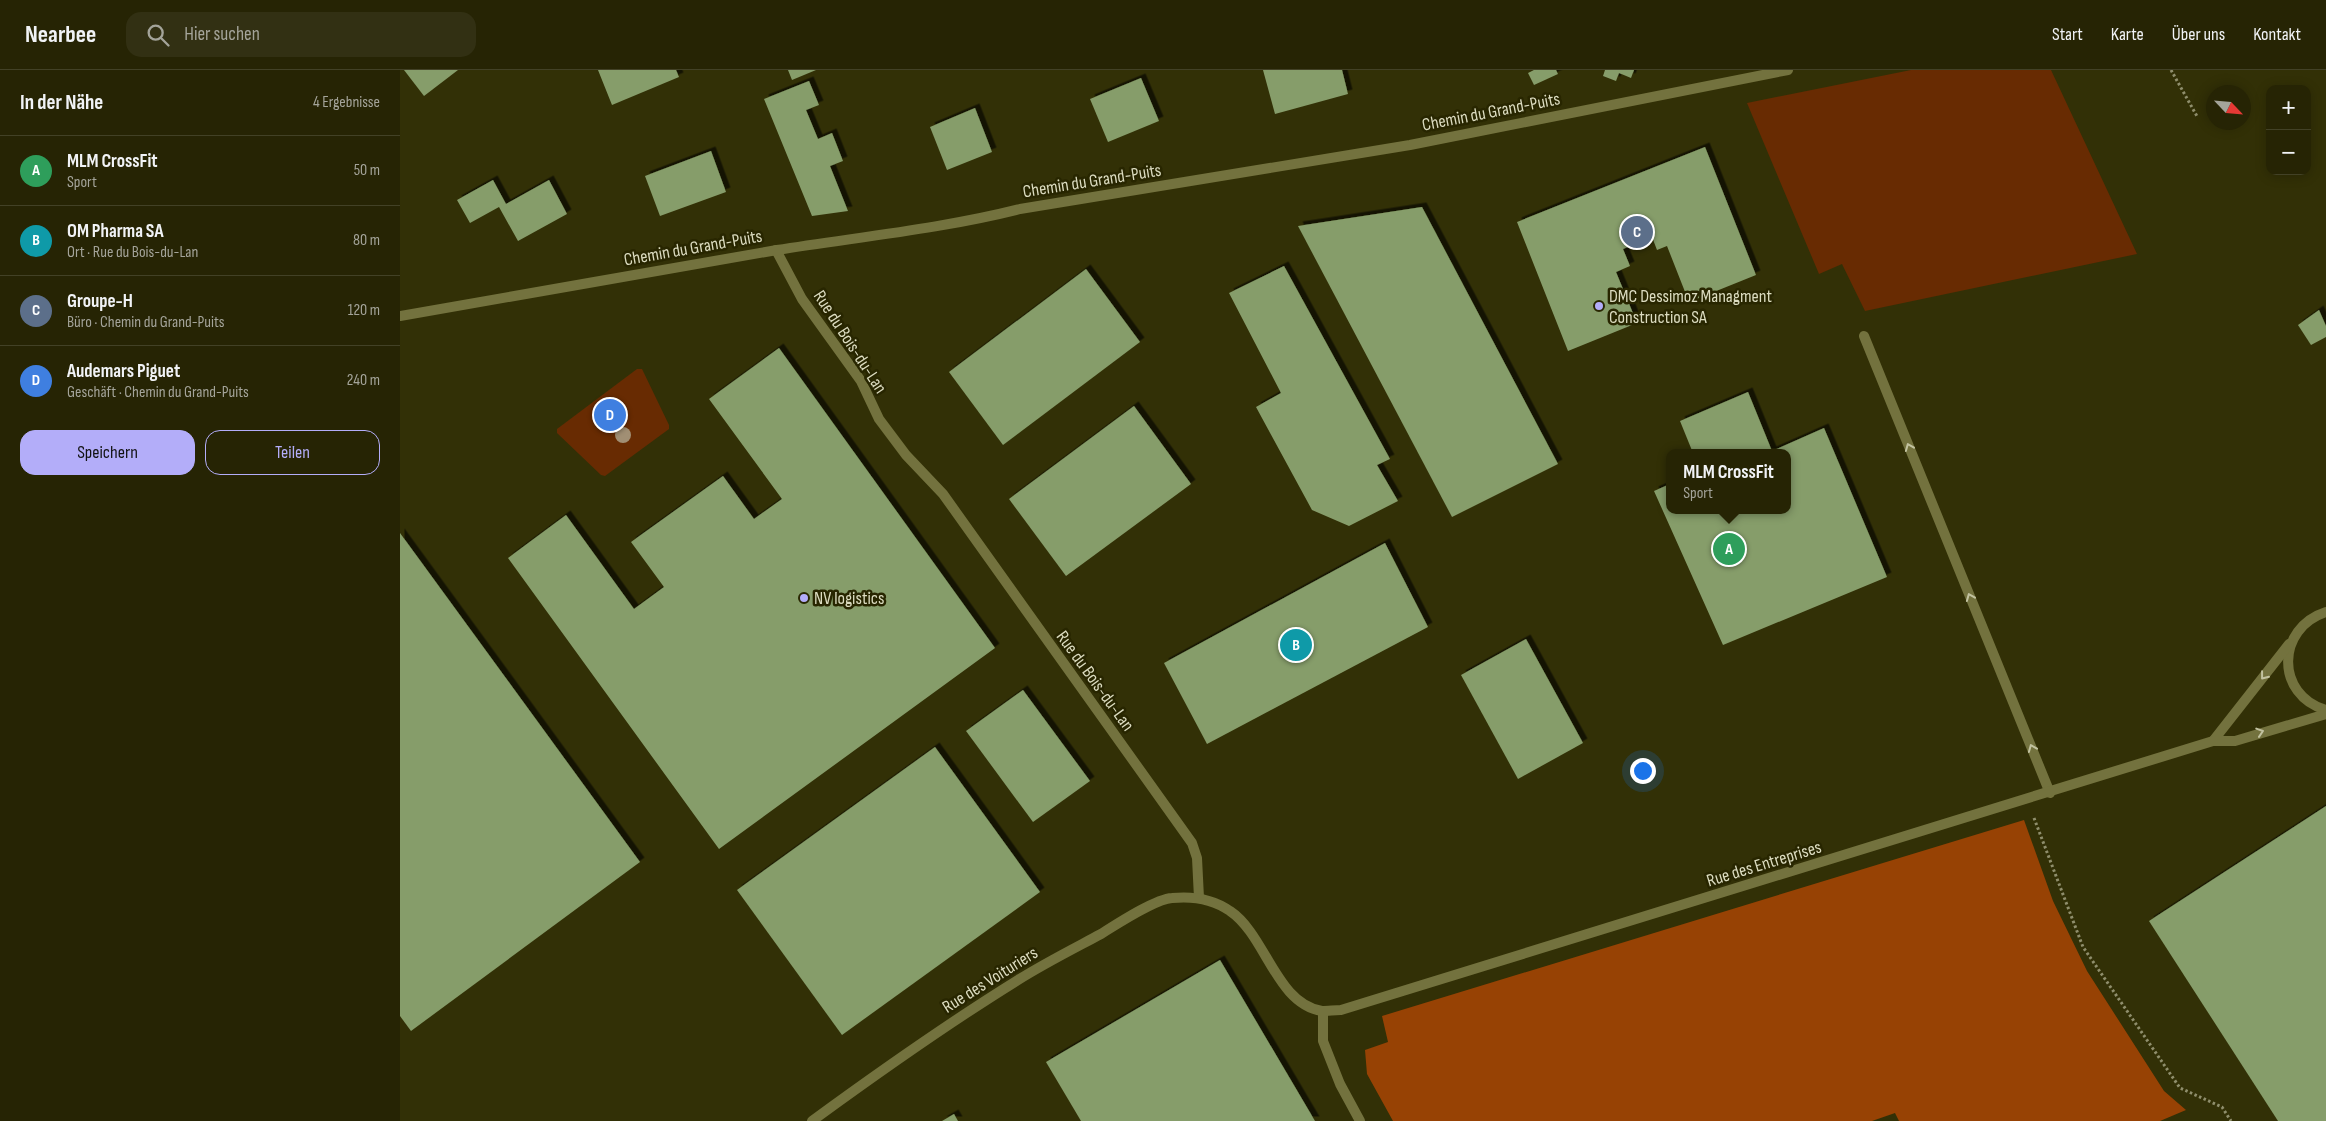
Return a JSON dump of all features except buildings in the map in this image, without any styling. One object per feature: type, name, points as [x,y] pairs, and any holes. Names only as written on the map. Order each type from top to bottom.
[{"type":"street","name":"Chemin du Grand-Puits","points":[[400,316],[776,250],[969,222],[1020,210],[1410,145],[1745,74],[1788,70]]},
{"type":"street","name":"Rue du Bois-du-Lan","points":[[776,250],[802,299],[861,381],[879,419],[906,455],[942,494],[1192,843],[1197,858],[1199,898]]},
{"type":"street","points":[[1864,336],[2050,793]]},
{"type":"street","name":"Rue des Entreprises","points":[[2213,741],[2308,620],[2326,612]]},
{"type":"street","name":"Rue des Entreprises","points":[[2294,638],[2288,659],[2292,681],[2300,694],[2326,712]]},
{"type":"street","name":"Rue des Entreprises","points":[[1323,1011],[1341,1010],[2050,793],[2213,741],[2235,741],[2326,712]]},
{"type":"street","name":"Rue des Voituriers","points":[[812,1121],[891,1063],[1020,979],[1144,910],[1170,898],[1199,898]]},
{"type":"street","points":[[1199,898],[1215,902],[1236,916],[1253,933],[1272,966],[1296,999],[1310,1007],[1323,1011],[1324,1041],[1340,1084],[1360,1121]]},
{"type":"path","points":[[2171,70],[2198,118]]},
{"type":"path","points":[[2027,800],[2083,947],[2180,1088],[2222,1107],[2231,1121]]},
{"type":"shaded area","points":[[1911,70],[2051,70],[2137,254],[1865,311],[1842,264],[1819,274],[1747,103]]},
{"type":"shaded area","points":[[637,369],[642,369],[669,425],[669,429],[605,476],[601,475],[557,433],[557,429]]},
{"type":"shaded area","points":[[2024,820],[2053,901],[2087,971],[2164,1091],[2186,1110],[2160,1121],[1899,1121],[1895,1113],[1872,1121],[1393,1121],[1367,1074],[1365,1050],[1388,1042],[1382,1016]]},
{"type":"place","name":"Groupe-H","points":[[1637,232]]},
{"type":"place","name":"DMC Dessimoz Managment Construction SA","points":[[1599,306]]},
{"type":"place","name":"Audemars Piguet","points":[[610,415]]},
{"type":"place","name":"MLM CrossFit","points":[[1729,549]]},
{"type":"place","name":"NV logistics","points":[[804,598]]},
{"type":"place","name":"OM Pharma SA","points":[[1296,645]]}]
